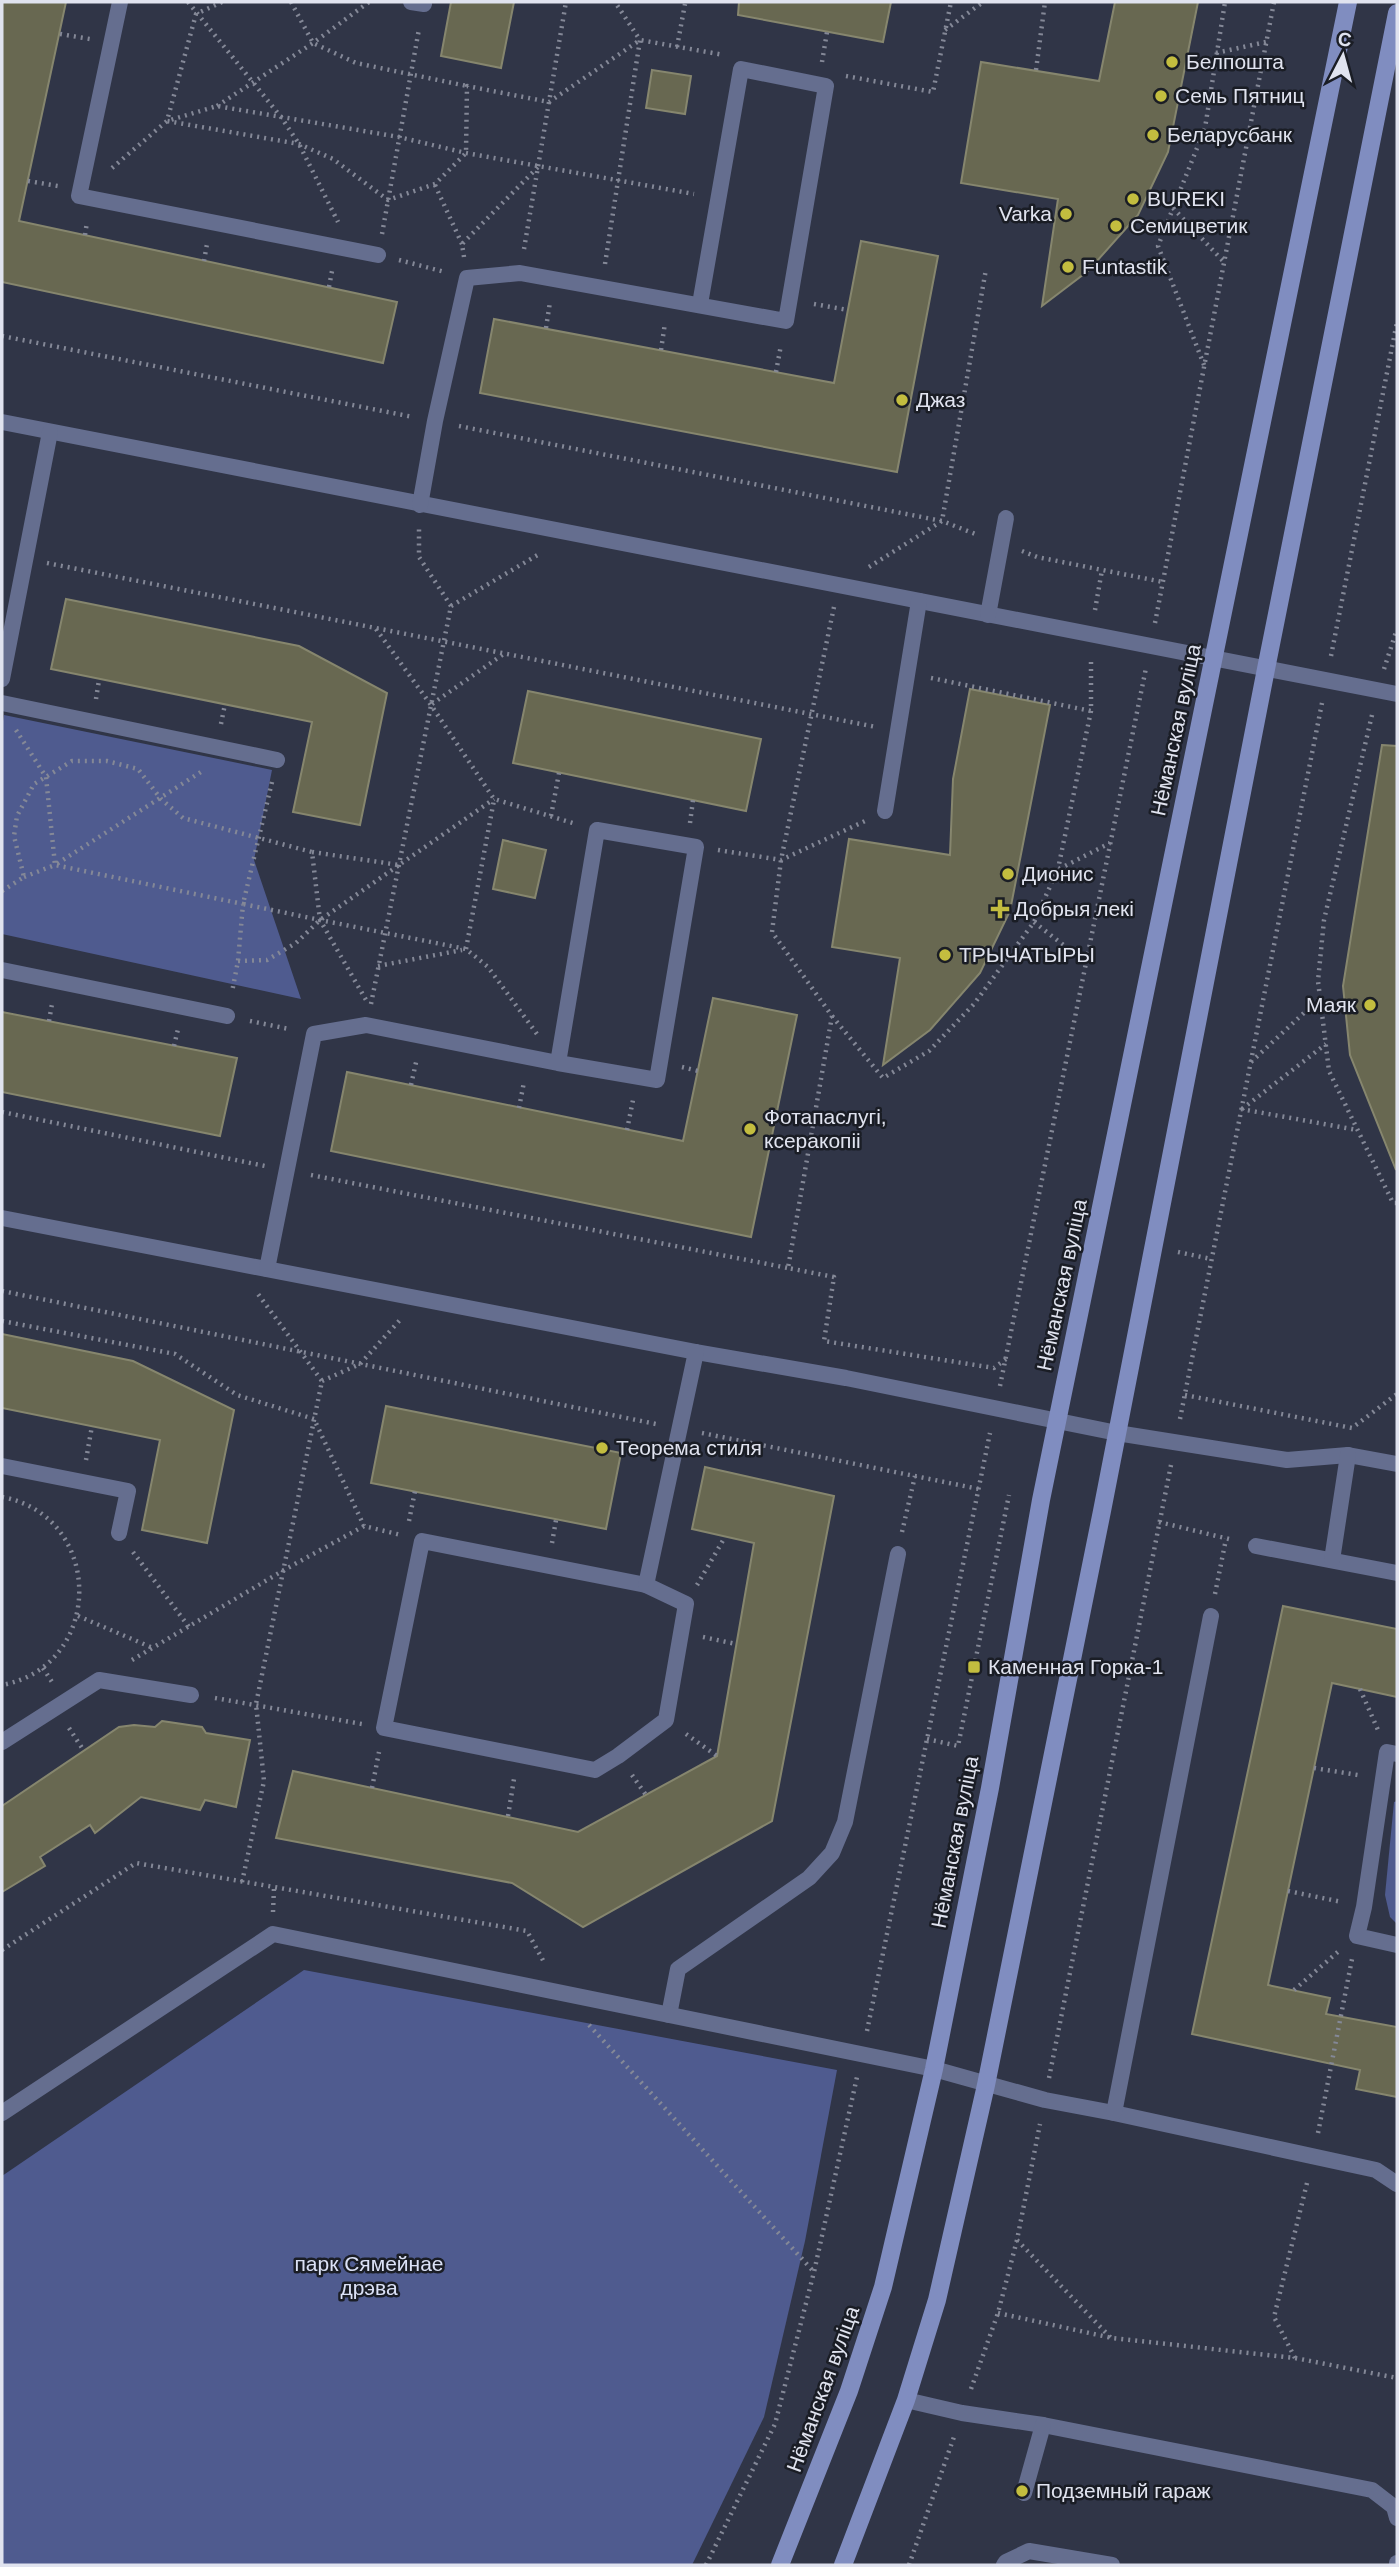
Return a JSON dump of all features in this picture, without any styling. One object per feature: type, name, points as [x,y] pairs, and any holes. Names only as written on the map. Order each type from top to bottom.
[{"type":"main road","name":"Нёманская вуліца","points":[[780,2565],[849,2391],[883,2287],[934,2069],[990,1788],[1056,1421],[1348,2]]},
{"type":"main road","points":[[843,2565],[906,2400],[937,2300],[986,2085],[1397,13]]},
{"type":"lane","points":[[120,2],[79,196],[378,255]]},
{"type":"lane","points":[[420,505],[435,421],[467,278],[520,273],[786,321],[826,86],[741,69],[700,304]]},
{"type":"lane","points":[[2,422],[1397,694]]},
{"type":"lane","points":[[2,679],[50,432]]},
{"type":"lane","points":[[988,615],[1006,518]]},
{"type":"lane","points":[[885,811],[919,601]]},
{"type":"lane","points":[[2,703],[277,760]]},
{"type":"lane","points":[[267,1269],[314,1034],[366,1025],[558,1063],[657,1080],[696,847],[597,830],[558,1063]]},
{"type":"lane","points":[[2,970],[228,1016]]},
{"type":"lane","points":[[2,1218],[696,1352],[846,1378],[1117,1433],[1287,1460],[1348,1455],[1397,1464]]},
{"type":"lane","points":[[646,1585],[696,1352]]},
{"type":"lane","points":[[1332,1560],[1348,1455]]},
{"type":"lane","points":[[2,1466],[128,1491],[119,1533]]},
{"type":"lane","points":[[414,1539],[646,1585],[686,1604],[666,1720],[595,1770],[384,1728],[414,1539]]},
{"type":"lane","points":[[1256,1546],[1397,1573]]},
{"type":"lane","points":[[669,2015],[678,1969],[810,1878],[832,1853],[845,1822],[898,1554]]},
{"type":"lane","points":[[1114,2113],[1211,1616]]},
{"type":"lane","points":[[2,1742],[99,1680],[191,1695]]},
{"type":"lane","points":[[1392,1753],[1383,1779],[1364,1907],[1357,1936],[1397,1945]]},
{"type":"lane","points":[[2,2113],[272,1934],[934,2069],[1045,2100],[1376,2170],[1397,2184]]},
{"type":"lane","points":[[906,2400],[962,2413],[1043,2425],[1371,2490],[1394,2507],[1397,2518]]},
{"type":"lane","points":[[1024,2493],[1043,2425]]},
{"type":"lane","points":[[1004,2565],[1029,2551],[1112,2565]]},
{"type":"path","points":[[188,2],[281,117],[299,144],[352,249]]},
{"type":"path","points":[[196,14],[222,2]]},
{"type":"path","points":[[291,2],[313,43],[356,63],[549,102],[640,40]]},
{"type":"path","points":[[79,196],[167,121],[217,106],[313,43],[369,2]]},
{"type":"path","points":[[520,273],[566,2]]},
{"type":"path","points":[[601,286],[640,40],[615,2]]},
{"type":"path","points":[[951,2],[944,31],[983,2]]},
{"type":"path","points":[[1036,70],[1045,2]]},
{"type":"path","points":[[1204,366],[1157,246],[1205,128],[1224,2]]},
{"type":"path","points":[[1154,628],[1273,2]]},
{"type":"path","points":[[417,3],[411,74],[378,255],[467,278],[462,244],[435,184]]},
{"type":"path","points":[[677,47],[685,4]]},
{"type":"path","points":[[167,121],[196,14]]},
{"type":"path","points":[[821,72],[827,32]]},
{"type":"path","points":[[1216,53],[1266,42]]},
{"type":"path","points":[[388,200],[435,184],[466,153],[467,86]]},
{"type":"path","points":[[217,106],[399,137],[466,153],[718,198]]},
{"type":"path","points":[[167,121],[299,144],[333,159],[388,200]]},
{"type":"path","points":[[462,244],[539,166]]},
{"type":"path","points":[[1173,208],[1224,262]]},
{"type":"path","points":[[986,269],[942,521],[838,586],[780,860],[772,932],[832,1016],[883,1078],[929,1051],[974,1004],[1034,922],[1058,869],[1091,710],[1091,635],[1102,570]]},
{"type":"path","points":[[790,299],[848,310]]},
{"type":"path","points":[[1329,664],[1397,322]]},
{"type":"path","points":[[2,336],[942,521],[1037,557],[1163,582]]},
{"type":"path","points":[[312,852],[320,920],[370,1006],[451,606],[419,557],[420,505]]},
{"type":"path","points":[[451,606],[572,535]]},
{"type":"path","points":[[25,559],[897,731]]},
{"type":"path","points":[[376,628],[494,799],[597,830]]},
{"type":"path","points":[[1397,629],[1378,690],[1324,919],[1318,981],[1329,1072],[1393,1203],[1397,1203]]},
{"type":"path","points":[[431,705],[506,653]]},
{"type":"path","points":[[999,1391],[1149,656]]},
{"type":"path","points":[[907,673],[1091,710]]},
{"type":"path","points":[[1179,1423],[1324,693]]},
{"type":"path","points":[[9,720],[46,777],[55,865]]},
{"type":"path","points":[[2,891],[24,877],[55,865],[233,751]]},
{"type":"path","points":[[277,760],[243,904],[239,961],[228,1016],[314,1034]]},
{"type":"path","points":[[24,877],[14,836],[16,816],[34,784],[72,761],[107,761],[138,769],[161,799],[183,818],[312,852],[399,865]]},
{"type":"path","points":[[551,816],[559,773]]},
{"type":"path","points":[[239,961],[267,960],[296,943],[320,920],[494,799]]},
{"type":"path","points":[[466,949],[494,799]]},
{"type":"path","points":[[696,847],[780,860],[885,811]]},
{"type":"path","points":[[1058,869],[1110,843]]},
{"type":"path","points":[[55,865],[466,949],[488,967],[558,1063]]},
{"type":"path","points":[[1034,922],[1086,963]]},
{"type":"path","points":[[378,966],[466,949]]},
{"type":"path","points":[[1251,1063],[1320,998]]},
{"type":"path","points":[[788,1268],[832,1016]]},
{"type":"path","points":[[1241,1109],[1326,1044]]},
{"type":"path","points":[[1241,1109],[1357,1130]]},
{"type":"path","points":[[2,1112],[288,1171],[834,1277],[824,1341],[994,1368],[1006,1359]]},
{"type":"path","points":[[1152,1247],[1212,1259]]},
{"type":"path","points":[[235,1263],[322,1381],[257,1704],[264,1781],[242,1882]]},
{"type":"path","points":[[2,1291],[979,1489]]},
{"type":"path","points":[[322,1381],[360,1364],[419,1298]]},
{"type":"path","points":[[2,1321],[176,1354],[237,1395],[314,1419],[364,1526]]},
{"type":"path","points":[[1185,1395],[1352,1428],[1397,1394]]},
{"type":"path","points":[[706,2565],[775,2424],[814,2272],[862,2054],[992,1422]]},
{"type":"path","points":[[82,1482],[92,1426]]},
{"type":"path","points":[[909,2565],[998,2313],[1017,2240],[1173,1455]]},
{"type":"path","points":[[898,1554],[915,1476]]},
{"type":"path","points":[[99,1680],[284,1570],[364,1526],[414,1539],[415,1491]]},
{"type":"path","points":[[927,1739],[958,1746],[1009,1494]]},
{"type":"path","points":[[2,1497],[34,1509],[58,1529],[74,1556],[80,1586],[78,1616],[65,1645],[43,1668],[16,1683],[2,1685]]},
{"type":"path","points":[[1160,1522],[1256,1546]]},
{"type":"path","points":[[119,1533],[189,1628]]},
{"type":"path","points":[[686,1604],[724,1537]]},
{"type":"path","points":[[1211,1616],[1226,1539]]},
{"type":"path","points":[[78,1616],[153,1648]]},
{"type":"path","points":[[681,1633],[736,1644]]},
{"type":"path","points":[[1360,1689],[1392,1753]]},
{"type":"path","points":[[191,1695],[257,1704],[384,1728],[372,1788]]},
{"type":"path","points":[[666,1720],[717,1756]]},
{"type":"path","points":[[508,1816],[518,1754]]},
{"type":"path","points":[[1314,1768],[1383,1779]]},
{"type":"path","points":[[2,1950],[136,1863],[527,1931],[560,1993],[814,2272]]},
{"type":"path","points":[[1288,1891],[1364,1907]]},
{"type":"path","points":[[1294,1990],[1357,1936]]},
{"type":"path","points":[[1295,2358],[1274,2317],[1313,2155],[1357,1936]]},
{"type":"path","points":[[1017,2240],[1112,2338]]},
{"type":"path","points":[[998,2313],[1112,2338],[1295,2358],[1397,2378]]},
{"type":"green space","points":[[4,715],[272,770],[254,860],[301,999],[2,934]]},
{"type":"green space","points":[[1397,1801],[1397,1924],[1390,1917],[1385,1895],[1394,1802]]},
{"type":"green space","name":"парк Сямейнае дрэва","points":[[304,1970],[837,2070],[805,2241],[764,2417],[692,2565],[2,2565],[2,2176]]},
{"type":"building","points":[[2,2],[66,2],[19,221],[397,302],[383,363],[2,282]]},
{"type":"building","points":[[451,2],[514,2],[501,68],[441,56]]},
{"type":"building","points":[[739,2],[891,2],[883,42],[738,15]]},
{"type":"building","points":[[1115,2],[1198,2],[1168,152],[1138,215],[1088,271],[1042,306],[1058,199],[961,183],[981,62],[1099,81]]},
{"type":"building","points":[[652,70],[691,76],[685,114],[646,108]]},
{"type":"building","points":[[861,241],[938,256],[897,472],[480,393],[494,319],[834,383]]},
{"type":"building","points":[[66,599],[299,646],[387,693],[360,825],[293,812],[312,722],[51,669]]},
{"type":"building","points":[[970,689],[1050,705],[1010,911],[980,973],[930,1030],[883,1065],[900,958],[832,947],[849,839],[950,855],[953,779]]},
{"type":"building","points":[[528,691],[761,739],[746,811],[513,763]]},
{"type":"building","points":[[1382,745],[1397,746],[1396,1170],[1350,1055],[1343,986]]},
{"type":"building","points":[[503,840],[546,850],[535,898],[493,889]]},
{"type":"building","points":[[713,998],[797,1015],[751,1237],[331,1151],[347,1072],[683,1141]]},
{"type":"building","points":[[2,1012],[237,1058],[220,1136],[2,1092]]},
{"type":"building","points":[[2,1334],[133,1361],[234,1410],[207,1543],[142,1530],[160,1440],[2,1408]]},
{"type":"building","points":[[386,1406],[621,1453],[606,1529],[371,1483]]},
{"type":"building","points":[[705,1467],[834,1496],[772,1821],[583,1927],[512,1883],[276,1838],[293,1771],[578,1832],[717,1756],[754,1543],[692,1529]]},
{"type":"building","points":[[1283,1606],[1397,1629],[1397,1697],[1332,1683],[1268,1985],[1330,1998],[1326,2014],[1397,2027],[1397,2097],[1356,2089],[1360,2070],[1192,2034]]},
{"type":"building","points":[[162,1721],[202,1727],[206,1733],[250,1740],[236,1807],[205,1800],[200,1810],[141,1797],[95,1833],[90,1825],[40,1857],[45,1866],[2,1892],[2,1806],[119,1727],[155,1727]]},
{"type":"place","name":"Белпошта","points":[[1172,62]]},
{"type":"place","name":"Семь Пятниц","points":[[1161,96]]},
{"type":"place","name":"Беларусбанк","points":[[1153,135]]},
{"type":"place","name":"BUREKI","points":[[1133,199]]},
{"type":"place","name":"Varka","points":[[1066,214]]},
{"type":"place","name":"Семицветик","points":[[1116,226]]},
{"type":"place","name":"Funtastik","points":[[1068,267]]},
{"type":"place","name":"Джаз","points":[[902,400]]},
{"type":"place","name":"Дионис","points":[[1008,874]]},
{"type":"place","name":"Добрыя лекі","points":[[1000,909]]},
{"type":"place","name":"ТРЫЧАТЫРЫ","points":[[945,955]]},
{"type":"place","name":"Маяк","points":[[1370,1005]]},
{"type":"place","name":"Фотапаслугі, ксеракопіі","points":[[750,1129]]},
{"type":"place","name":"Теорема стиля","points":[[602,1448]]},
{"type":"place","name":"Каменная Горка-1","points":[[974,1667]]},
{"type":"place","name":"Подземный гараж","points":[[1022,2491]]}]
